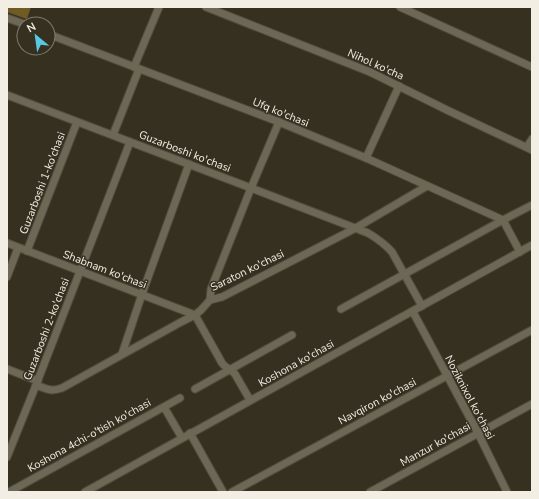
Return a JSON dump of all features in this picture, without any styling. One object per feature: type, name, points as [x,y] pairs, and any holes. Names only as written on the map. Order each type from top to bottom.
[{"type":"street","points":[[113,135],[159,7]]},
{"type":"street","name":"Nihol ko'cha","points":[[206,7],[370,72],[530,148]]},
{"type":"street","points":[[400,7],[532,68]]},
{"type":"street","name":"Ufq ko'chasi","points":[[56,37],[279,122],[366,158],[503,220]]},
{"type":"street","points":[[366,158],[399,86]]},
{"type":"street","name":"Guzarboshi ko'chasi","points":[[7,95],[354,228]]},
{"type":"street","name":"Guzarboshi 1-ko'chasi","points":[[27,251],[78,122]]},
{"type":"street","points":[[210,300],[211,289],[279,122]]},
{"type":"street","points":[[530,148],[532,139]]},
{"type":"street","name":"Guzarboshi 2-ko'chasi","points":[[7,457],[130,142]]},
{"type":"street","points":[[122,354],[189,164]]},
{"type":"street","name":"Saraton ko'chasi","points":[[7,370],[49,390],[62,388],[195,315],[202,310],[210,300],[222,297],[354,228],[427,186]]},
{"type":"street","points":[[341,309],[532,205]]},
{"type":"street","points":[[503,220],[520,252]]},
{"type":"street","points":[[354,228],[368,233],[386,245],[392,252],[422,306]]},
{"type":"street","name":"Shabnam ko'chasi","points":[[7,243],[195,315]]},
{"type":"street","name":"Koshona ko'chasi","points":[[85,492],[532,245]]},
{"type":"street","name":"Guzarboshi 1-ko'chasi","points":[[7,277],[18,248]]},
{"type":"street","name":"Noziknixol ko'chasi","points":[[413,312],[478,433],[507,492]]},
{"type":"street","points":[[195,315],[222,363],[235,374],[250,400]]},
{"type":"street","name":"Navqiron ko'chasi","points":[[232,492],[532,330]]},
{"type":"street","points":[[195,389],[292,335]]},
{"type":"street","name":"Koshona 4chi-o'tish ko'chasi","points":[[8,492],[180,398]]},
{"type":"street","name":"Manzur ko'chasi","points":[[370,492],[532,404]]},
{"type":"street","points":[[164,407],[182,438]]},
{"type":"street","points":[[190,434],[223,492]]},
{"type":"shaded area","points":[[7,7],[31,7],[28,16],[18,16],[7,12]]}]
